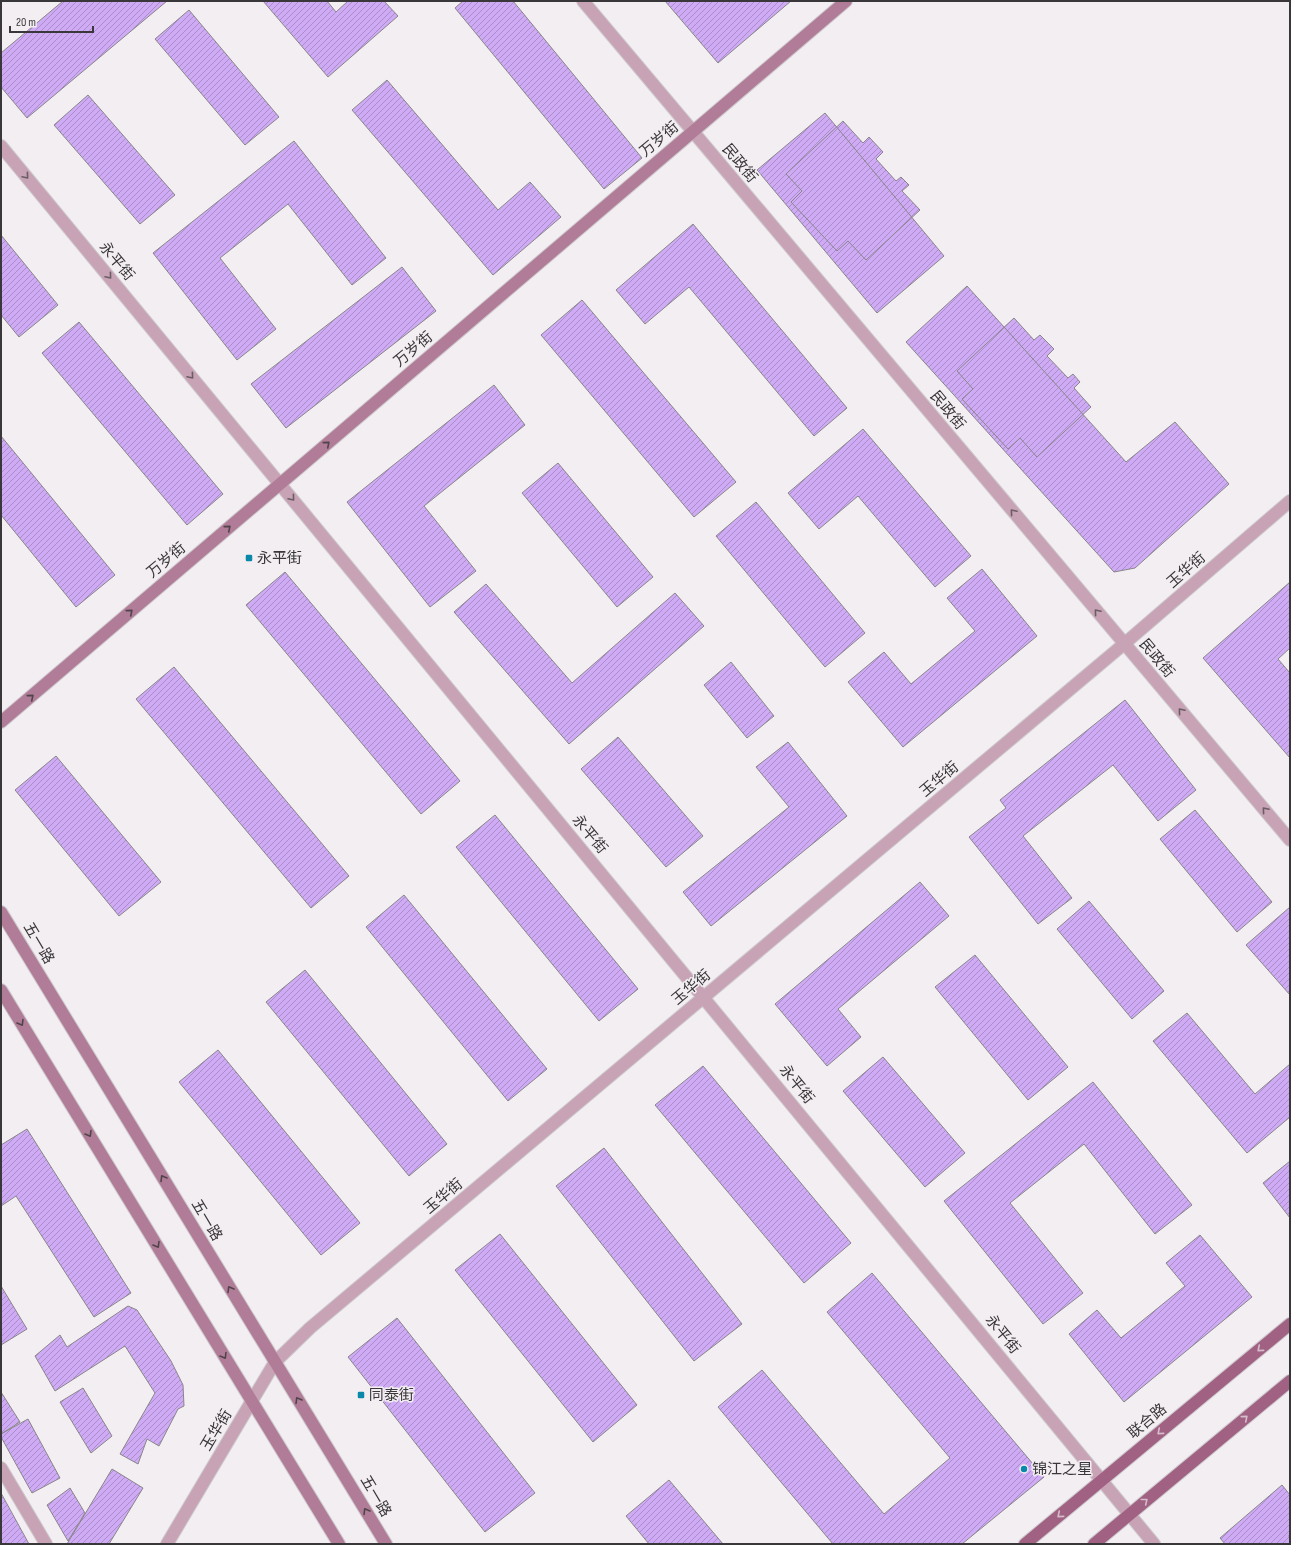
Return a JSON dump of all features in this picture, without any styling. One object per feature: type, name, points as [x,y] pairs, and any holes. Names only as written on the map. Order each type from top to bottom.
[{"type":"main road","name":"万岁街","points":[[1,722],[846,1]]},
{"type":"main road","name":"五一路","points":[[1,912],[386,1544]]},
{"type":"main road","points":[[1,990],[339,1544]]},
{"type":"main road","name":"联合路","points":[[1025,1544],[1290,1324]]},
{"type":"main road","points":[[1094,1544],[1290,1381]]},
{"type":"street","name":"民政街","points":[[583,1],[1290,840]]},
{"type":"street","name":"永平街","points":[[1,146],[1154,1544]]},
{"type":"street","name":"玉华街","points":[[167,1544],[275,1362],[310,1328],[1124,644],[1290,501]]},
{"type":"street","points":[[1,1468],[46,1544]]},
{"type":"building","points":[[63,1],[167,1],[27,118],[1,87],[1,53]]},
{"type":"building","points":[[263,1],[327,1],[336,12],[348,1],[384,1],[398,16],[328,77]]},
{"type":"building","points":[[463,1],[513,1],[642,158],[604,189],[455,8]]},
{"type":"building","points":[[665,1],[791,1],[718,63]]},
{"type":"building","points":[[189,10],[279,117],[245,145],[155,39]]},
{"type":"building","points":[[387,80],[498,210],[530,182],[561,217],[493,275],[352,110]]},
{"type":"building","points":[[88,95],[175,195],[140,224],[54,125]]},
{"type":"building","points":[[825,113],[944,256],[877,313],[757,170]]},
{"type":"building","points":[[843,121],[863,143],[869,137],[883,152],[876,159],[896,181],[901,177],[909,185],[902,191],[920,210],[866,260],[848,241],[837,251],[791,202],[802,191],[786,174]]},
{"type":"building","points":[[294,141],[386,258],[352,285],[288,204],[220,258],[276,329],[237,360],[153,253]]},
{"type":"building","points":[[693,224],[847,408],[814,436],[689,287],[645,324],[616,290]]},
{"type":"building","points":[[1,235],[58,305],[19,337],[1,315]]},
{"type":"building","points":[[402,267],[436,311],[286,428],[251,384]]},
{"type":"building","points":[[967,286],[1126,462],[1175,422],[1229,484],[1135,568],[1114,572],[906,342]]},
{"type":"building","points":[[582,300],[736,482],[694,517],[541,335]]},
{"type":"building","points":[[1014,318],[1034,340],[1040,335],[1054,349],[1047,356],[1068,378],[1073,374],[1080,382],[1074,388],[1091,407],[1037,457],[1020,438],[1008,449],[962,399],[973,389],[957,371]]},
{"type":"building","points":[[79,322],[223,494],[187,525],[42,353]]},
{"type":"building","points":[[494,385],[525,425],[424,506],[476,571],[430,607],[347,502]]},
{"type":"building","points":[[863,429],[971,556],[935,587],[858,496],[819,529],[788,493]]},
{"type":"building","points":[[1,436],[115,575],[76,607],[1,515]]},
{"type":"building","points":[[558,463],[653,577],[617,607],[522,493]]},
{"type":"building","points":[[756,502],[865,633],[825,667],[716,536]]},
{"type":"building","points":[[982,569],[1037,636],[903,747],[848,682],[884,652],[911,684],[975,631],[947,598]]},
{"type":"building","points":[[285,572],[460,781],[421,814],[246,605]]},
{"type":"building","points":[[1290,582],[1290,648],[1278,659],[1290,673],[1290,758],[1203,658]]},
{"type":"building","points":[[486,584],[572,683],[675,593],[704,626],[569,744],[454,612]]},
{"type":"building","points":[[731,662],[774,716],[747,738],[704,685]]},
{"type":"building","points":[[174,667],[349,876],[311,908],[136,699]]},
{"type":"building","points":[[1125,700],[1196,790],[1158,821],[1113,765],[1023,836],[1072,898],[1038,924],[969,837],[1006,808],[1000,800]]},
{"type":"building","points":[[618,737],[703,836],[666,867],[581,769]]},
{"type":"building","points":[[788,742],[847,816],[711,926],[683,892],[789,807],[756,767]]},
{"type":"building","points":[[56,756],[161,882],[119,916],[15,790]]},
{"type":"building","points":[[1195,810],[1272,902],[1237,932],[1160,839]]},
{"type":"building","points":[[495,815],[638,989],[599,1021],[456,847]]},
{"type":"building","points":[[920,882],[949,916],[838,1009],[861,1037],[827,1066],[775,1004]]},
{"type":"building","points":[[404,895],[547,1069],[508,1101],[366,927]]},
{"type":"building","points":[[1089,901],[1164,991],[1132,1019],[1057,929]]},
{"type":"building","points":[[1290,907],[1290,995],[1246,945]]},
{"type":"building","points":[[975,955],[1068,1067],[1028,1100],[935,987]]},
{"type":"building","points":[[305,970],[447,1144],[409,1176],[266,1002]]},
{"type":"building","points":[[1187,1013],[1255,1094],[1290,1064],[1290,1117],[1247,1153],[1153,1041]]},
{"type":"building","points":[[218,1050],[360,1223],[321,1255],[179,1082]]},
{"type":"building","points":[[883,1057],[965,1153],[925,1187],[843,1091]]},
{"type":"building","points":[[703,1066],[851,1243],[804,1283],[655,1105]]},
{"type":"building","points":[[1093,1082],[1192,1205],[1155,1234],[1084,1144],[1010,1203],[1083,1293],[1043,1324],[944,1201]]},
{"type":"building","points":[[27,1129],[131,1293],[94,1317],[16,1196],[1,1206],[1,1145]]},
{"type":"building","points":[[604,1148],[742,1324],[694,1361],[556,1186]]},
{"type":"building","points":[[1290,1161],[1290,1218],[1263,1183]]},
{"type":"building","points":[[500,1234],[637,1405],[593,1442],[455,1270]]},
{"type":"building","points":[[1200,1235],[1252,1297],[1124,1402],[1069,1334],[1097,1310],[1121,1338],[1185,1286],[1166,1263]]},
{"type":"building","points":[[872,1273],[1044,1477],[962,1544],[833,1544],[718,1407],[762,1370],[884,1514],[950,1458],[827,1312]]},
{"type":"building","points":[[1,1286],[27,1329],[1,1345]]},
{"type":"building","points":[[128,1306],[137,1310],[171,1361],[183,1385],[184,1406],[178,1409],[159,1446],[147,1439],[138,1464],[120,1454],[155,1393],[125,1346],[55,1391],[35,1356],[60,1335],[67,1347]]},
{"type":"building","points":[[397,1318],[535,1493],[485,1532],[348,1357]]},
{"type":"building","points":[[83,1388],[112,1436],[91,1453],[60,1402]]},
{"type":"building","points":[[1,1392],[20,1422],[1,1434]]},
{"type":"building","points":[[28,1419],[60,1478],[32,1493],[1,1437],[1,1434]]},
{"type":"building","points":[[112,1469],[143,1488],[109,1544],[67,1544]]},
{"type":"building","points":[[669,1480],[723,1544],[649,1544],[626,1516]]},
{"type":"building","points":[[1282,1485],[1290,1495],[1290,1544],[1225,1544],[1220,1538]]},
{"type":"building","points":[[70,1488],[85,1513],[68,1541],[47,1505]]},
{"type":"building","points":[[1,1493],[29,1544],[1,1544]]},
{"type":"place","name":"永平街","points":[[249,558]]},
{"type":"place","name":"同泰街","points":[[361,1395]]},
{"type":"place","name":"锦江之星","points":[[1024,1469]]}]
